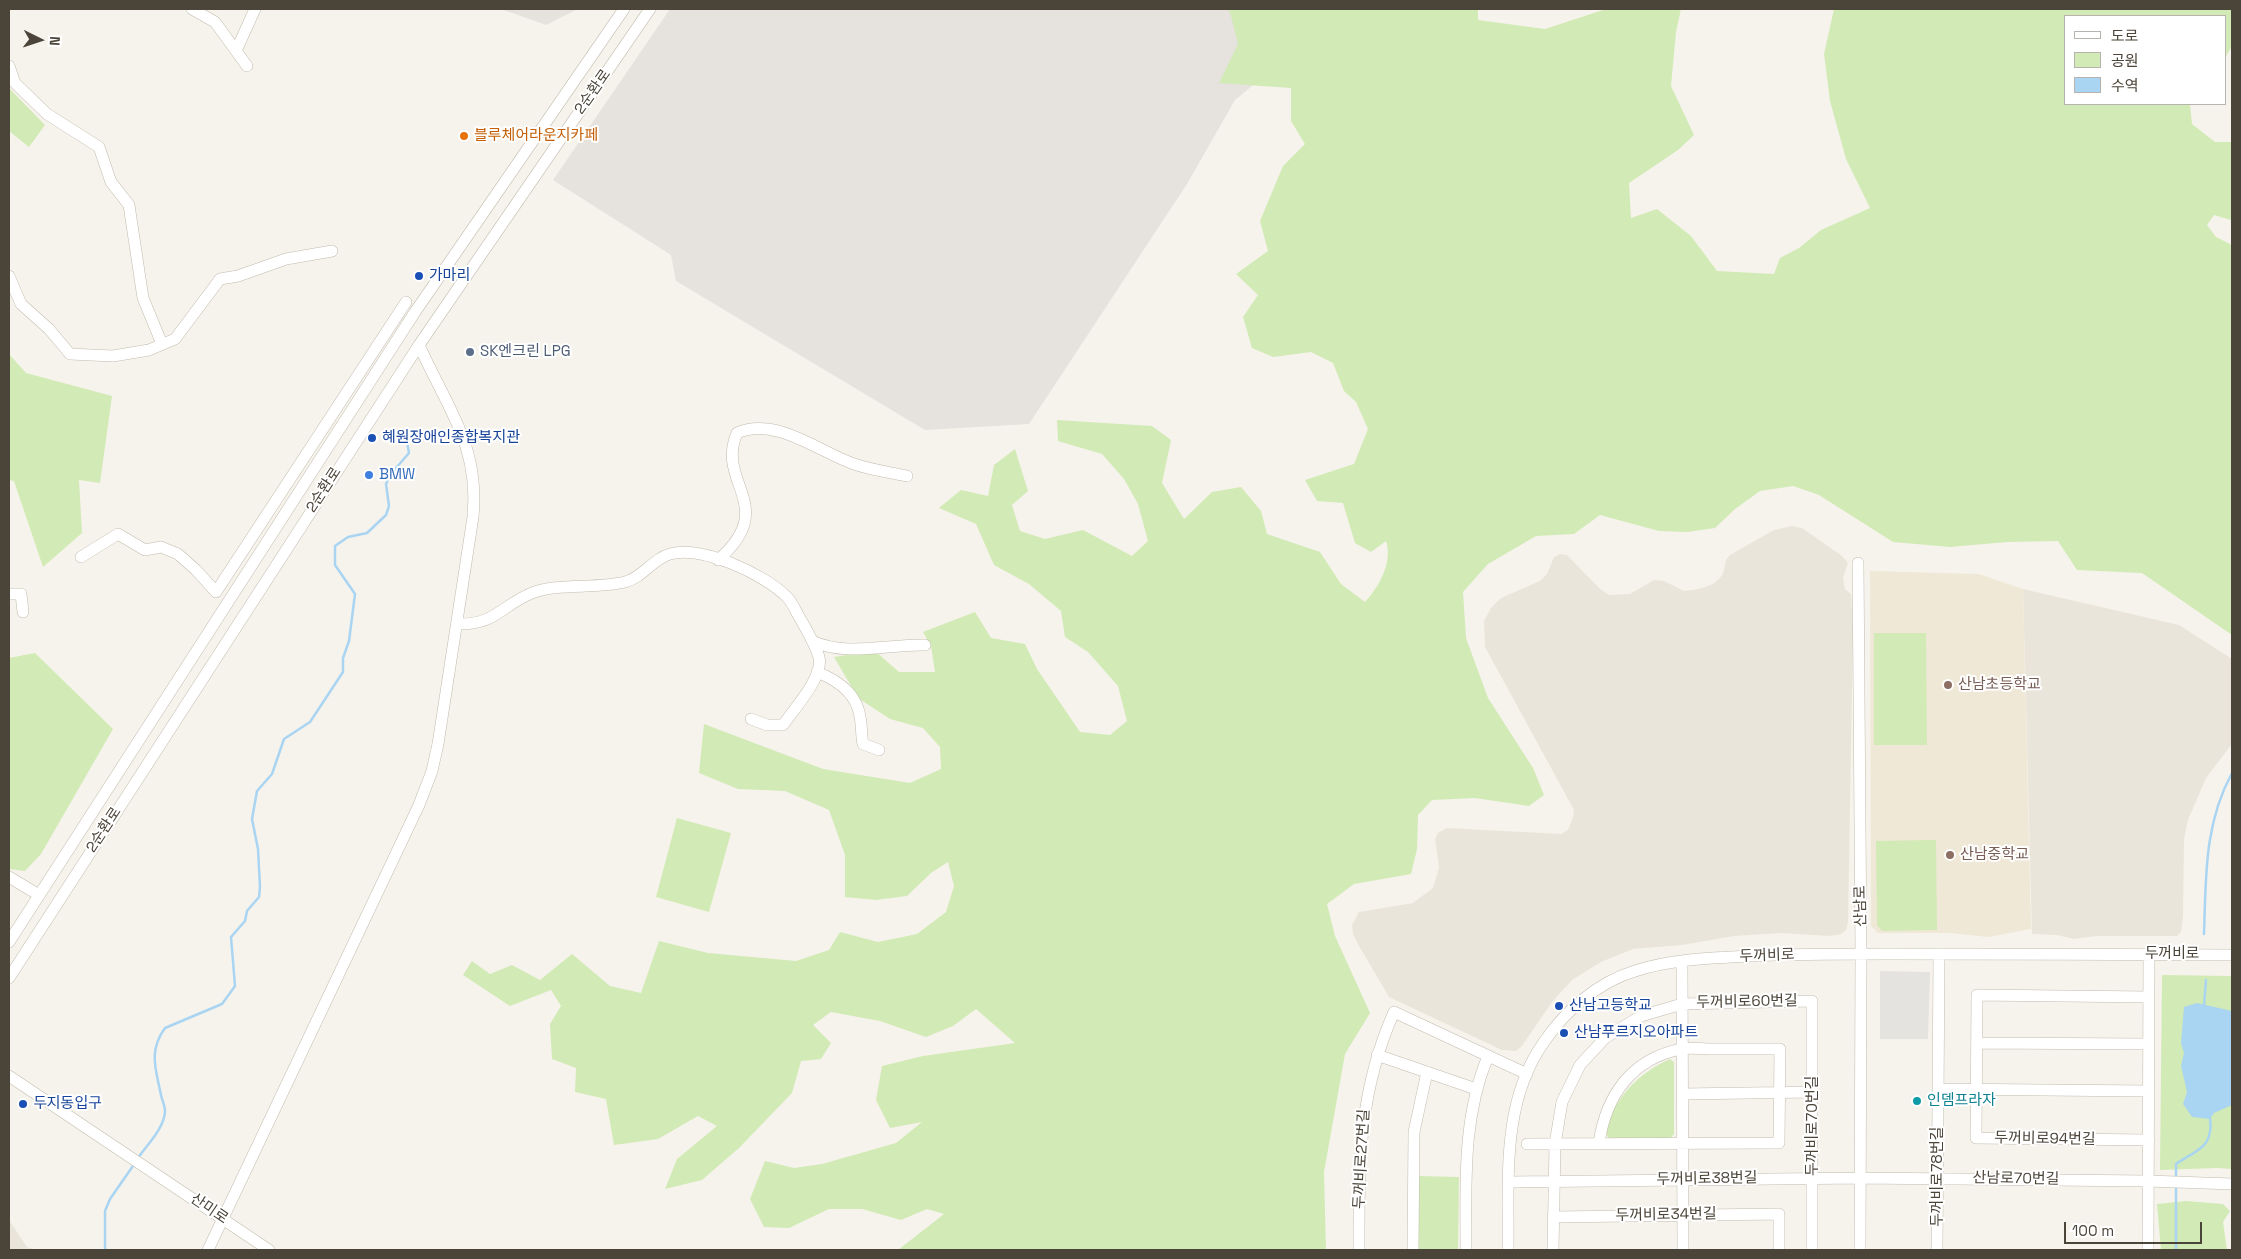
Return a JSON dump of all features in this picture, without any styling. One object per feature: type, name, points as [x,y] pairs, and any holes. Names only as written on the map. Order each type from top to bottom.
[{"type":"street","points":[[192,9],[215,22],[247,66]]},
{"type":"street","points":[[236,51],[255,9]]},
{"type":"street","name":"2순환로","points":[[9,942],[415,312],[624,9]]},
{"type":"street","name":"2순환로","points":[[9,978],[419,345],[650,9]]},
{"type":"street","points":[[9,66],[15,83],[47,114],[99,147],[111,182],[129,205],[143,298],[162,344]]},
{"type":"street","points":[[9,276],[21,304],[49,329],[70,354],[113,356],[149,350],[175,339],[220,279],[238,276],[286,259],[332,251]]},
{"type":"street","points":[[81,557],[118,534],[145,550],[161,548],[178,554],[216,592],[406,302]]},
{"type":"street","points":[[208,1250],[426,788],[438,744],[473,518],[473,478],[466,444],[449,401],[419,345]]},
{"type":"street","points":[[718,560],[732,548],[742,533],[747,519],[734,458],[734,440],[737,432],[744,430],[773,430],[793,435],[852,463],[907,476]]},
{"type":"street","points":[[457,624],[486,621],[532,593],[546,589],[627,582],[668,554],[684,553],[718,560],[750,571],[773,584],[789,598],[819,658],[817,672],[809,690],[783,725],[767,725],[751,719]]},
{"type":"street","name":"산남로","points":[[1858,563],[1862,954],[1860,1250]]},
{"type":"street","points":[[9,594],[21,594],[22,612]]},
{"type":"street","points":[[812,641],[826,648],[842,650],[901,644],[925,645]]},
{"type":"street","points":[[817,672],[836,680],[847,689],[860,715],[863,744],[879,750]]},
{"type":"street","points":[[9,878],[39,895]]},
{"type":"street","name":"두꺼비로","points":[[1508,1250],[1512,1124],[1527,1074],[1542,1044],[1571,1010],[1602,986],[1632,972],[1682,961],[1823,953],[2232,955]]},
{"type":"street","name":"두꺼비로78번길","points":[[1937,1250],[1939,954]]},
{"type":"street","points":[[2148,1250],[2149,954]]},
{"type":"street","name":"두꺼비로60번길","points":[[1682,961],[1683,1250]]},
{"type":"street","name":"두꺼비로94번길","points":[[2149,997],[1977,995],[1976,1090],[1976,1138],[2149,1140]]},
{"type":"street","name":"두꺼비로60번길","points":[[1555,1144],[1558,1120],[1568,1086],[1591,1051],[1623,1025],[1641,1016],[1682,1004],[1812,1001]]},
{"type":"street","name":"두꺼비로70번길","points":[[1812,1001],[1812,1250]]},
{"type":"street","name":"두꺼비로27번길","points":[[1359,1250],[1361,1138],[1365,1103],[1377,1055],[1394,1012],[1488,1056]]},
{"type":"street","points":[[1977,1043],[2149,1044]]},
{"type":"street","points":[[1528,1144],[1778,1143],[1780,1048],[1682,1049],[1652,1059],[1624,1082],[1614,1094],[1606,1112],[1599,1143]]},
{"type":"street","points":[[1377,1055],[1476,1088]]},
{"type":"street","points":[[1466,1250],[1467,1137],[1476,1088],[1488,1056],[1527,1074]]},
{"type":"street","points":[[1413,1250],[1414,1132],[1427,1072]]},
{"type":"street","name":"산미로","points":[[9,1076],[269,1250]]},
{"type":"street","points":[[1938,1090],[2149,1091]]},
{"type":"street","points":[[1683,1094],[1813,1092]]},
{"type":"street","points":[[1553,1250],[1555,1144]]},
{"type":"street","name":"두꺼비로38번길","points":[[1509,1182],[1860,1178]]},
{"type":"street","name":"산남로70번길","points":[[1860,1178],[2172,1181],[2232,1184]]},
{"type":"street","name":"두꺼비로34번길","points":[[1554,1217],[1779,1214],[1779,1250]]},
{"type":"shaded area","points":[[501,9],[578,9],[546,25]]},
{"type":"shaded area","points":[[670,9],[1263,9],[1280,63],[1235,100],[1187,184],[1029,424],[925,430],[676,281],[671,255],[553,180]]},
{"type":"shaded area","points":[[1792,526],[1802,528],[1842,556],[1848,563],[1843,578],[1845,589],[1851,594],[1853,628],[1848,922],[1846,930],[1841,934],[1830,936],[1781,933],[1734,936],[1682,945],[1633,949],[1601,962],[1572,980],[1552,1002],[1522,1046],[1516,1051],[1502,1050],[1389,997],[1359,946],[1353,934],[1352,925],[1359,912],[1413,903],[1433,888],[1439,868],[1435,839],[1438,833],[1447,828],[1561,834],[1568,830],[1573,817],[1574,810],[1485,647],[1484,621],[1491,608],[1501,598],[1540,581],[1547,574],[1554,557],[1560,554],[1567,555],[1599,588],[1609,595],[1630,594],[1654,580],[1664,581],[1684,591],[1699,589],[1713,584],[1719,579],[1723,574],[1726,560],[1730,555],[1774,530]]},
{"type":"shaded area","points":[[1870,571],[1979,574],[2023,589],[2031,929],[1988,937],[1950,933],[1878,933],[1871,926]]},
{"type":"shaded area","points":[[2023,589],[2179,625],[2232,659],[2232,744],[2206,778],[2188,820],[2184,839],[2183,916],[2181,932],[2177,936],[2096,936],[2074,939],[2057,935],[2032,934]]},
{"type":"shaded area","points":[[1880,971],[1930,972],[1928,1039],[1880,1039]]},
{"type":"shaded area","points":[[9,1220],[27,1247],[37,1250],[9,1250]]},
{"type":"green space","points":[[1226,9],[1478,9],[1478,20],[1545,29],[1606,9],[1681,9],[1676,32],[1671,86],[1694,135],[1678,150],[1629,183],[1631,218],[1657,209],[1691,236],[1717,271],[1774,274],[1780,258],[1799,248],[1821,230],[1870,208],[1846,159],[1830,101],[1824,54],[1834,9],[2232,9],[2232,46],[2226,56],[2226,15],[2064,15],[2064,105],[2190,105],[2192,124],[2215,142],[2232,142],[2232,218],[2231,220],[2214,215],[2207,225],[2216,237],[2232,245],[2232,635],[2142,573],[2077,570],[2058,541],[2007,542],[1950,547],[1893,542],[1819,495],[1793,486],[1760,491],[1735,509],[1715,528],[1687,532],[1659,531],[1600,515],[1574,534],[1536,536],[1488,564],[1463,592],[1466,638],[1488,698],[1533,768],[1544,795],[1529,806],[1475,798],[1432,800],[1418,815],[1417,849],[1411,874],[1354,884],[1327,904],[1335,936],[1370,1013],[1345,1054],[1324,1172],[1326,1250],[898,1250],[944,1214],[927,1209],[901,1220],[862,1209],[829,1209],[789,1228],[764,1227],[750,1199],[765,1161],[794,1168],[822,1164],[896,1143],[922,1122],[890,1128],[876,1100],[882,1066],[923,1056],[1015,1043],[976,1009],[953,1026],[926,1037],[880,1021],[831,1012],[813,1025],[831,1043],[821,1059],[801,1061],[792,1093],[739,1148],[702,1180],[665,1189],[677,1159],[717,1126],[698,1116],[658,1139],[614,1145],[606,1099],[575,1092],[576,1068],[552,1059],[550,1024],[561,1006],[551,990],[510,1006],[463,975],[472,961],[490,974],[512,965],[540,980],[572,954],[610,986],[641,993],[659,941],[708,953],[796,961],[829,950],[840,932],[878,942],[917,934],[946,912],[954,886],[948,862],[931,873],[907,896],[876,900],[845,897],[845,855],[829,810],[785,791],[738,789],[699,773],[704,724],[823,769],[910,783],[941,769],[940,747],[923,728],[890,719],[858,698],[834,657],[875,651],[899,672],[935,672],[931,646],[923,632],[975,612],[991,638],[1025,644],[1037,669],[1080,732],[1110,735],[1127,721],[1118,686],[1088,652],[1065,637],[1061,611],[1029,584],[994,565],[976,524],[939,508],[961,490],[988,496],[994,465],[1015,449],[1028,491],[1012,505],[1020,531],[1045,539],[1083,530],[1132,556],[1148,541],[1138,504],[1124,479],[1102,454],[1058,441],[1057,420],[1152,426],[1171,440],[1162,483],[1184,519],[1212,492],[1241,487],[1261,511],[1267,534],[1320,552],[1341,584],[1365,602],[1380,582],[1388,557],[1386,541],[1371,552],[1355,543],[1343,503],[1317,501],[1305,480],[1354,464],[1368,429],[1356,402],[1344,391],[1333,363],[1311,352],[1273,357],[1252,348],[1243,317],[1258,295],[1236,274],[1268,251],[1260,221],[1283,166],[1305,144],[1291,121],[1291,88],[1219,83],[1238,44],[1230,12]]},
{"type":"green space","points":[[9,88],[45,125],[29,147],[9,131]]},
{"type":"green space","points":[[9,354],[26,373],[112,396],[100,483],[79,480],[82,533],[43,567],[14,481],[9,480]]},
{"type":"green space","points":[[1874,633],[1926,633],[1927,745],[1874,745]]},
{"type":"green space","points":[[35,653],[113,729],[41,854],[25,871],[9,869],[9,658]]},
{"type":"green space","points":[[677,818],[731,833],[709,912],[656,897]]},
{"type":"green space","points":[[1936,840],[1937,930],[1882,931],[1877,925],[1876,841]]},
{"type":"green space","points":[[2162,975],[2232,976],[2232,1169],[2160,1170]]},
{"type":"green space","points":[[1670,1059],[1674,1062],[1674,1134],[1669,1140],[1610,1139],[1606,1134],[1606,1126],[1620,1099],[1642,1076]]},
{"type":"green space","points":[[1417,1176],[1459,1177],[1458,1250],[1417,1250]]},
{"type":"green space","points":[[2186,1201],[2223,1204],[2230,1211],[2223,1222],[2227,1250],[2161,1250],[2157,1204]]},
{"type":"water","points":[[2197,1003],[2232,1011],[2232,1105],[2214,1113],[2210,1119],[2192,1117],[2183,1104],[2187,1092],[2181,1066],[2184,1053],[2181,1043],[2184,1007]]},
{"type":"waterway","points":[[138,1158],[159,1129],[164,1117],[165,1109],[155,1061],[156,1045],[160,1036],[165,1028],[222,1004],[235,986],[231,937],[245,921],[247,911],[259,897],[258,849],[252,819],[257,791],[272,774],[284,739],[310,722],[343,672],[343,658],[349,641],[355,594],[335,565],[335,546],[348,537],[367,533],[386,515],[389,506],[386,484],[390,475],[409,453],[407,442]]},
{"type":"waterway","points":[[2204,934],[2206,872],[2211,832],[2223,792],[2232,773]]},
{"type":"waterway","points":[[2204,1006],[2206,980]]},
{"type":"waterway","points":[[2176,1178],[2176,1164],[2197,1151],[2206,1142],[2211,1128],[2210,1118]]},
{"type":"waterway","points":[[105,1250],[105,1211],[110,1199],[135,1163]]},
{"type":"waterway","points":[[2176,1186],[2176,1250]]},
{"type":"place","name":"블루체어라운지카페","points":[[464,136]]},
{"type":"place","name":"가마리","points":[[419,276]]},
{"type":"place","name":"SK엔크린 LPG","points":[[470,352]]},
{"type":"place","name":"혜원장애인종합복지관","points":[[372,438]]},
{"type":"place","name":"BMW","points":[[369,475]]},
{"type":"place","name":"산남초등학교","points":[[1948,685]]},
{"type":"place","name":"산남중학교","points":[[1950,855]]},
{"type":"place","name":"산남고등학교","points":[[1559,1006]]},
{"type":"place","name":"산남푸르지오아파트","points":[[1564,1033]]},
{"type":"place","name":"인뎀프라자","points":[[1917,1101]]},
{"type":"place","name":"두지동입구","points":[[23,1104]]}]
